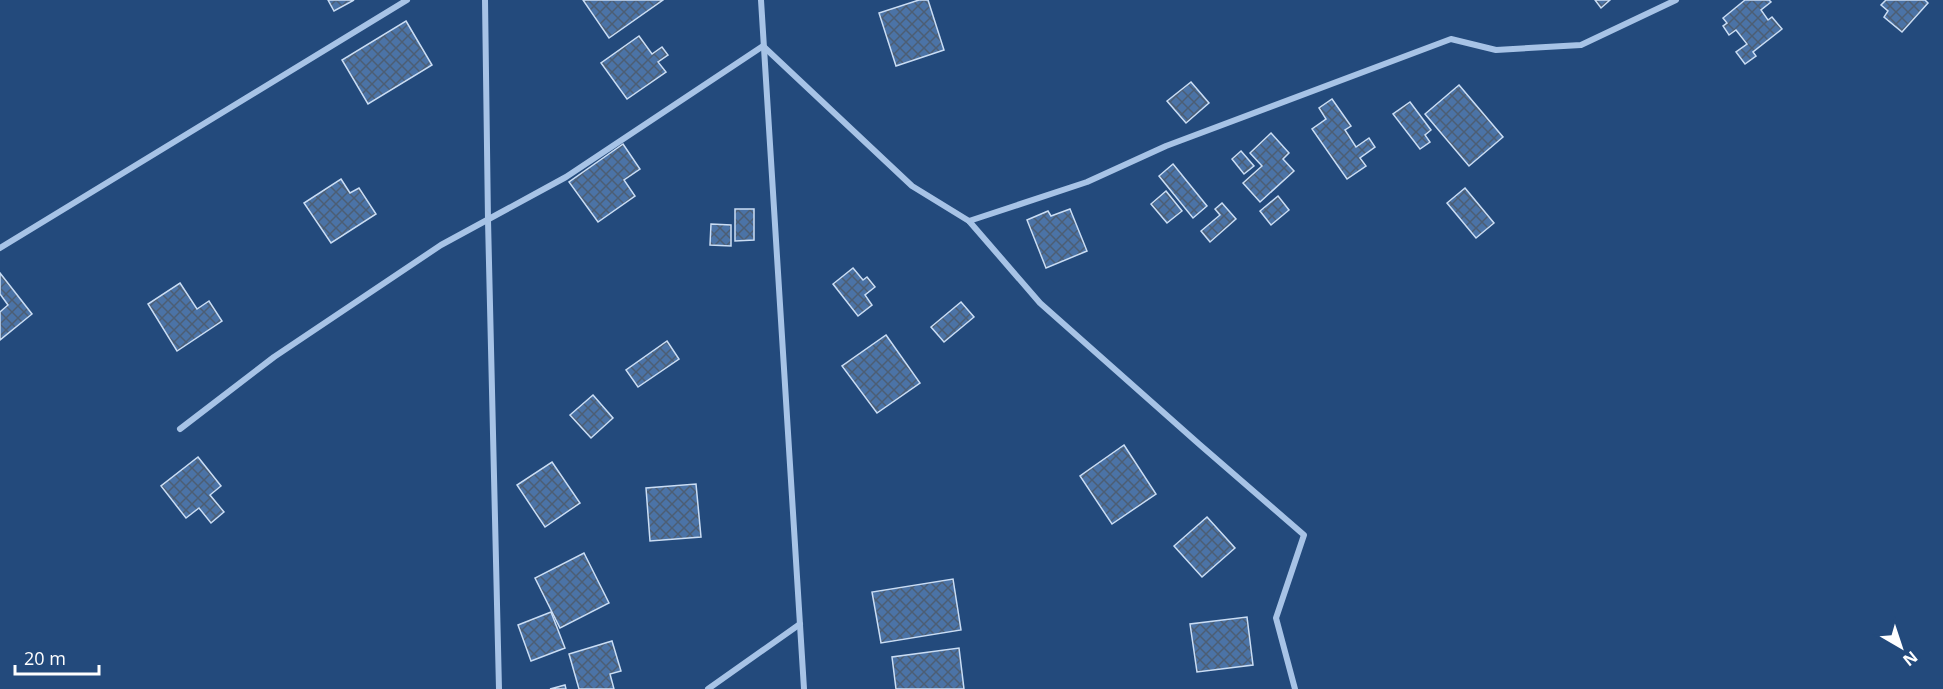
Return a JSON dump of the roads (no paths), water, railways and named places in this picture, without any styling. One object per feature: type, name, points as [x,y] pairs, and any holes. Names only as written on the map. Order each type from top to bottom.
[{"type":"street","points":[[0,248],[407,0]]},
{"type":"street","points":[[485,0],[499,689]]},
{"type":"street","points":[[761,0],[804,689]]},
{"type":"street","points":[[969,221],[1087,182],[1166,146],[1451,39],[1496,51],[1581,45],[1676,0]]},
{"type":"street","points":[[180,429],[274,357],[441,245],[566,177],[763,46]]},
{"type":"street","points":[[763,46],[912,186],[969,221],[1040,303],[1304,535],[1276,618],[1295,689]]},
{"type":"street","points":[[708,689],[800,624]]}]
